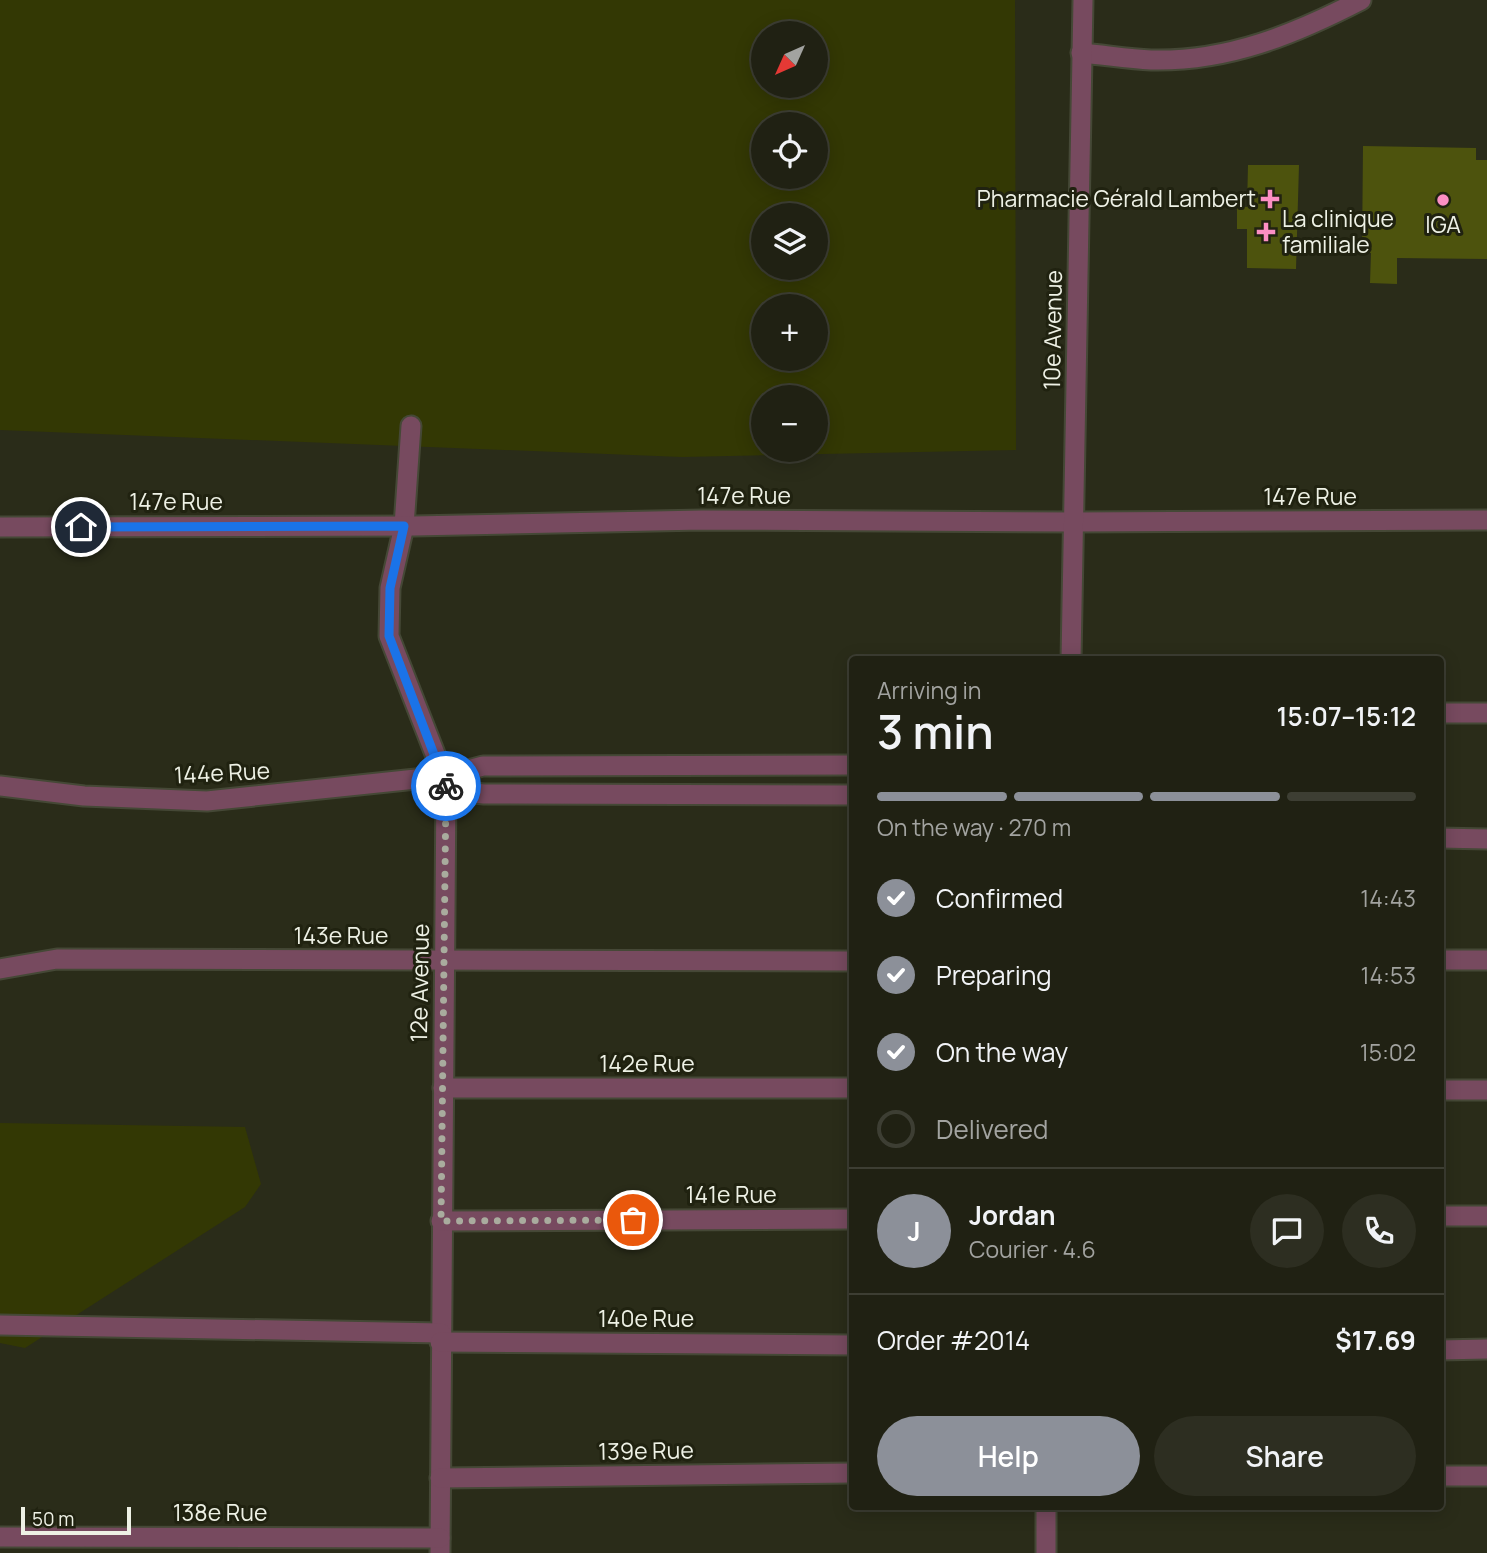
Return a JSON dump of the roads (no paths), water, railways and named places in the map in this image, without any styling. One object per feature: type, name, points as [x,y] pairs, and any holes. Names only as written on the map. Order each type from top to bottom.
[{"type":"street","name":"10e Avenue","points":[[1071,656],[1083,0]]},
{"type":"street","points":[[1082,53],[1153,60],[1240,49],[1303,29],[1361,0]]},
{"type":"street","name":"12e Avenue","points":[[411,426],[404,526],[390,588],[389,636],[446,782],[440,1545]]},
{"type":"street","name":"147e Rue","points":[[0,527],[404,526],[702,520],[1487,520]]},
{"type":"street","points":[[1444,713],[1487,713]]},
{"type":"street","name":"144e Rue","points":[[446,782],[468,769],[483,766],[849,765]]},
{"type":"street","name":"144e Rue","points":[[0,786],[93,797],[207,801],[416,779],[446,782],[464,792],[484,794],[849,795]]},
{"type":"street","points":[[1444,838],[1487,839]]},
{"type":"street","name":"143e Rue","points":[[0,969],[57,959],[849,961]]},
{"type":"street","points":[[1444,960],[1487,960]]},
{"type":"street","name":"142e Rue","points":[[443,1088],[849,1088]]},
{"type":"street","points":[[1444,1090],[1487,1090]]},
{"type":"street","points":[[1444,1216],[1487,1216]]},
{"type":"street","name":"141e Rue","points":[[441,1221],[849,1219]]},
{"type":"street","name":"140e Rue","points":[[0,1325],[849,1345]]},
{"type":"street","points":[[1444,1350],[1487,1349]]},
{"type":"street","name":"139e Rue","points":[[440,1478],[849,1473]]},
{"type":"street","points":[[1444,1476],[1487,1476]]},
{"type":"street","points":[[1046,1510],[1046,1553]]},
{"type":"street","name":"138e Rue","points":[[0,1537],[440,1545]]},
{"type":"place","name":"Pharmacie Gérald Lambert","points":[[1270,199]]},
{"type":"place","name":"IGA","points":[[1443,200]]},
{"type":"place","name":"La clinique familiale","points":[[1266,232]]}]
